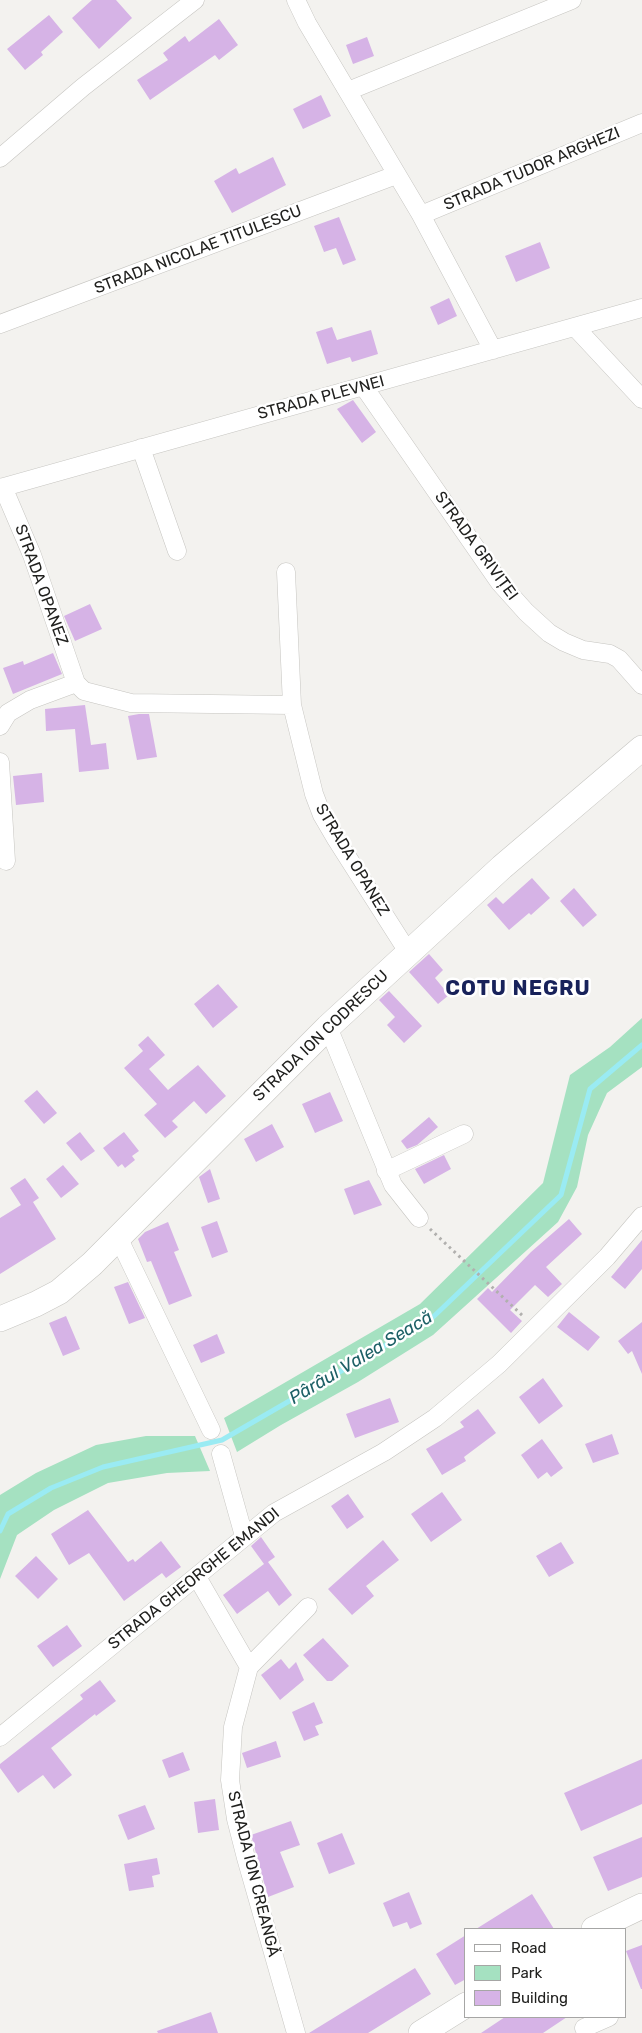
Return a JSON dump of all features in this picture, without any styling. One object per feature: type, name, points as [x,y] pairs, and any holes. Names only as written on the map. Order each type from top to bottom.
[{"type":"main road","name":"STRADA ION CODRESCU","points":[[0,1319],[59,1292],[92,1264],[328,1027],[502,867],[642,748]]},
{"type":"main road","points":[[596,1928],[642,1906]]},
{"type":"main road","points":[[420,2033],[464,2006]]},
{"type":"street","points":[[0,158],[84,87],[195,0]]},
{"type":"street","points":[[296,0],[307,23],[421,215],[493,350]]},
{"type":"street","points":[[348,91],[572,0]]},
{"type":"street","name":"STRADA TUDOR ARGHEZI","points":[[421,215],[642,123]]},
{"type":"street","name":"STRADA NICOLAE TITULESCU","points":[[0,324],[396,175]]},
{"type":"street","name":"STRADA PLEVNEI","points":[[2,487],[642,308]]},
{"type":"street","points":[[576,328],[642,399]]},
{"type":"street","name":"STRADA GRIVIȚEI","points":[[364,387],[500,583],[526,612],[548,633],[564,642],[583,650],[610,654],[619,659],[642,685]]},
{"type":"street","points":[[141,448],[177,551]]},
{"type":"street","name":"STRADA OPANEZ","points":[[2,487],[32,555],[76,683]]},
{"type":"street","name":"STRADA OPANEZ","points":[[286,572],[292,705],[314,794],[322,815],[408,952]]},
{"type":"street","points":[[0,726],[8,713],[30,700],[76,683],[84,690],[102,697],[131,703],[292,705]]},
{"type":"street","points":[[0,762],[6,861]]},
{"type":"street","points":[[328,1027],[392,1185],[419,1218]]},
{"type":"street","points":[[386,1171],[464,1134]]},
{"type":"street","name":"STRADA GHEORGHE EMANDI","points":[[0,1737],[138,1622],[198,1577],[244,1536],[274,1513],[384,1452],[435,1418],[499,1364],[536,1328],[607,1257],[642,1216]]},
{"type":"street","points":[[118,1237],[211,1430]]},
{"type":"street","points":[[221,1454],[244,1536]]},
{"type":"street","points":[[198,1577],[249,1667],[308,1607]]},
{"type":"street","name":"STRADA ION CREANGĂ","points":[[249,1667],[233,1727],[230,1780],[236,1819],[246,1858],[296,2033]]},
{"type":"street","points":[[584,2028],[607,2018]]},
{"type":"path","points":[[419,1218],[536,1328]]},
{"type":"green space","points":[[642,1018],[642,1067],[607,1093],[588,1135],[577,1187],[558,1222],[433,1335],[358,1382],[237,1452],[224,1418],[420,1304],[543,1183],[570,1075],[610,1047]]},
{"type":"green space","points":[[146,1436],[195,1436],[210,1471],[167,1473],[108,1483],[54,1510],[17,1535],[0,1579],[0,1495],[36,1473],[96,1445]]},
{"type":"building","points":[[92,0],[116,0],[132,18],[99,49],[72,18]]},
{"type":"building","points":[[49,15],[63,32],[41,52],[43,55],[25,70],[7,49]]},
{"type":"building","points":[[219,19],[238,45],[219,60],[215,55],[150,100],[137,80],[168,60],[163,53],[185,36],[189,42]]},
{"type":"building","points":[[367,37],[374,56],[353,64],[346,45]]},
{"type":"building","points":[[321,95],[331,116],[303,129],[293,109]]},
{"type":"building","points":[[273,157],[286,185],[232,213],[214,181],[236,168],[239,174]]},
{"type":"building","points":[[339,217],[356,260],[343,265],[336,248],[324,252],[314,226]]},
{"type":"building","points":[[540,242],[550,268],[516,282],[505,256]]},
{"type":"building","points":[[449,298],[457,316],[438,325],[430,307]]},
{"type":"building","points":[[332,327],[337,340],[371,330],[378,354],[352,362],[350,357],[327,364],[316,332]]},
{"type":"building","points":[[353,400],[376,432],[362,443],[337,409]]},
{"type":"building","points":[[90,604],[102,629],[75,641],[64,616]]},
{"type":"building","points":[[53,653],[62,674],[13,694],[3,668],[23,661],[24,665]]},
{"type":"building","points":[[85,705],[91,745],[106,743],[109,769],[79,772],[75,729],[46,731],[45,709]]},
{"type":"building","points":[[149,714],[157,757],[137,760],[128,716]]},
{"type":"building","points":[[42,773],[44,802],[16,805],[13,776]]},
{"type":"building","points":[[532,878],[550,898],[531,915],[529,913],[509,930],[487,905],[496,897],[503,904]]},
{"type":"building","points":[[574,888],[597,915],[583,927],[560,901]]},
{"type":"building","points":[[429,954],[443,970],[435,978],[449,995],[438,1004],[409,972]]},
{"type":"building","points":[[218,984],[238,1007],[213,1028],[194,1004]]},
{"type":"building","points":[[389,991],[422,1026],[404,1043],[387,1025],[395,1017],[379,1000]]},
{"type":"building","points":[[148,1036],[165,1055],[149,1069],[168,1090],[198,1065],[226,1096],[206,1114],[194,1101],[172,1121],[178,1127],[165,1138],[144,1115],[157,1104],[124,1068],[143,1051],[138,1045]]},
{"type":"building","points":[[37,1090],[57,1113],[44,1124],[24,1101]]},
{"type":"building","points":[[330,1092],[343,1121],[315,1133],[302,1104]]},
{"type":"building","points":[[429,1117],[438,1127],[417,1145],[407,1149],[401,1141]]},
{"type":"building","points":[[272,1124],[284,1147],[256,1162],[244,1139]]},
{"type":"building","points":[[80,1132],[95,1151],[81,1161],[66,1143]]},
{"type":"building","points":[[124,1132],[139,1151],[132,1156],[135,1160],[125,1168],[122,1164],[118,1167],[103,1148]]},
{"type":"building","points":[[444,1155],[451,1169],[424,1184],[415,1169]]},
{"type":"building","points":[[63,1165],[79,1184],[61,1198],[46,1179]]},
{"type":"building","points":[[210,1169],[220,1199],[208,1203],[199,1177]]},
{"type":"building","points":[[25,1178],[39,1198],[33,1202],[56,1239],[0,1274],[0,1218],[21,1205],[10,1188]]},
{"type":"building","points":[[369,1180],[382,1205],[354,1215],[344,1189]]},
{"type":"building","points":[[569,1219],[582,1234],[546,1267],[562,1284],[548,1297],[535,1285],[510,1310],[522,1321],[511,1333],[477,1299],[488,1288],[492,1292],[531,1252]]},
{"type":"building","points":[[217,1221],[228,1252],[212,1258],[201,1227]]},
{"type":"building","points":[[168,1222],[179,1250],[174,1252],[192,1296],[169,1305],[151,1261],[147,1262],[138,1239],[145,1232]]},
{"type":"building","points":[[642,1240],[642,1269],[625,1289],[611,1277]]},
{"type":"building","points":[[128,1282],[145,1318],[129,1324],[114,1287]]},
{"type":"building","points":[[569,1312],[600,1337],[588,1351],[557,1327]]},
{"type":"building","points":[[66,1316],[80,1349],[63,1356],[49,1323]]},
{"type":"building","points":[[642,1322],[642,1374],[632,1351],[628,1354],[618,1341]]},
{"type":"building","points":[[217,1334],[225,1353],[201,1363],[193,1345]]},
{"type":"building","points":[[543,1378],[563,1406],[539,1424],[519,1397]]},
{"type":"building","points":[[390,1398],[399,1422],[355,1438],[346,1414]]},
{"type":"building","points":[[478,1409],[496,1433],[464,1457],[466,1461],[442,1475],[426,1449],[464,1427],[460,1422]]},
{"type":"building","points":[[612,1434],[619,1454],[593,1463],[585,1444]]},
{"type":"building","points":[[542,1439],[563,1468],[551,1477],[547,1472],[538,1479],[521,1455]]},
{"type":"building","points":[[442,1492],[462,1520],[431,1542],[411,1514]]},
{"type":"building","points":[[348,1494],[364,1517],[347,1529],[331,1506]]},
{"type":"building","points":[[88,1510],[128,1562],[133,1559],[135,1562],[161,1541],[181,1567],[166,1578],[162,1573],[124,1601],[89,1553],[69,1565],[51,1534]]},
{"type":"building","points":[[261,1537],[275,1557],[268,1562],[292,1595],[279,1606],[268,1591],[237,1614],[223,1595],[264,1564],[251,1546]]},
{"type":"building","points":[[383,1540],[399,1560],[366,1586],[374,1596],[352,1615],[328,1589]]},
{"type":"building","points":[[561,1542],[574,1563],[549,1577],[536,1556]]},
{"type":"building","points":[[36,1556],[58,1579],[38,1599],[15,1576]]},
{"type":"building","points":[[67,1625],[82,1646],[53,1667],[37,1646]]},
{"type":"building","points":[[323,1638],[349,1666],[332,1681],[327,1681],[303,1655]]},
{"type":"building","points":[[281,1659],[289,1669],[296,1662],[304,1680],[280,1700],[261,1675]]},
{"type":"building","points":[[100,1680],[116,1701],[96,1716],[95,1714],[51,1748],[72,1775],[54,1789],[43,1775],[18,1793],[0,1768],[0,1764],[83,1699],[80,1695]]},
{"type":"building","points":[[314,1702],[323,1723],[315,1726],[319,1735],[304,1741],[292,1712]]},
{"type":"building","points":[[276,1741],[281,1757],[247,1768],[242,1753]]},
{"type":"building","points":[[183,1752],[190,1770],[169,1778],[162,1760]]},
{"type":"building","points":[[642,1759],[642,1804],[581,1831],[564,1793]]},
{"type":"building","points":[[215,1799],[219,1830],[198,1833],[194,1802]]},
{"type":"building","points":[[145,1805],[155,1829],[128,1840],[118,1815]]},
{"type":"building","points":[[291,1821],[300,1845],[280,1852],[294,1887],[268,1897],[251,1835]]},
{"type":"building","points":[[342,1833],[355,1864],[329,1874],[317,1843]]},
{"type":"building","points":[[642,1837],[642,1877],[608,1891],[593,1857]]},
{"type":"building","points":[[157,1858],[160,1874],[152,1876],[154,1887],[129,1891],[124,1864]]},
{"type":"building","points":[[409,1892],[422,1924],[410,1929],[407,1922],[393,1927],[383,1903]]},
{"type":"building","points":[[532,1894],[553,1928],[478,1928]]},
{"type":"building","points":[[464,1936],[464,1980],[455,1985],[436,1954]]},
{"type":"building","points":[[642,1945],[642,1989],[627,1954],[627,1951]]},
{"type":"building","points":[[415,1968],[431,1994],[368,2033],[309,2033]]},
{"type":"building","points":[[211,2012],[218,2033],[158,2033],[157,2031]]},
{"type":"building","points":[[504,2018],[566,2018],[543,2033],[481,2033]]},
{"type":"waterway","name":"Pârâul Valea Seacă","points":[[0,1531],[8,1514],[51,1488],[103,1467],[222,1440],[431,1319],[561,1195],[590,1089],[642,1045]]},
{"type":"district","name":"COTU NEGRU","points":[[518,989]]}]
